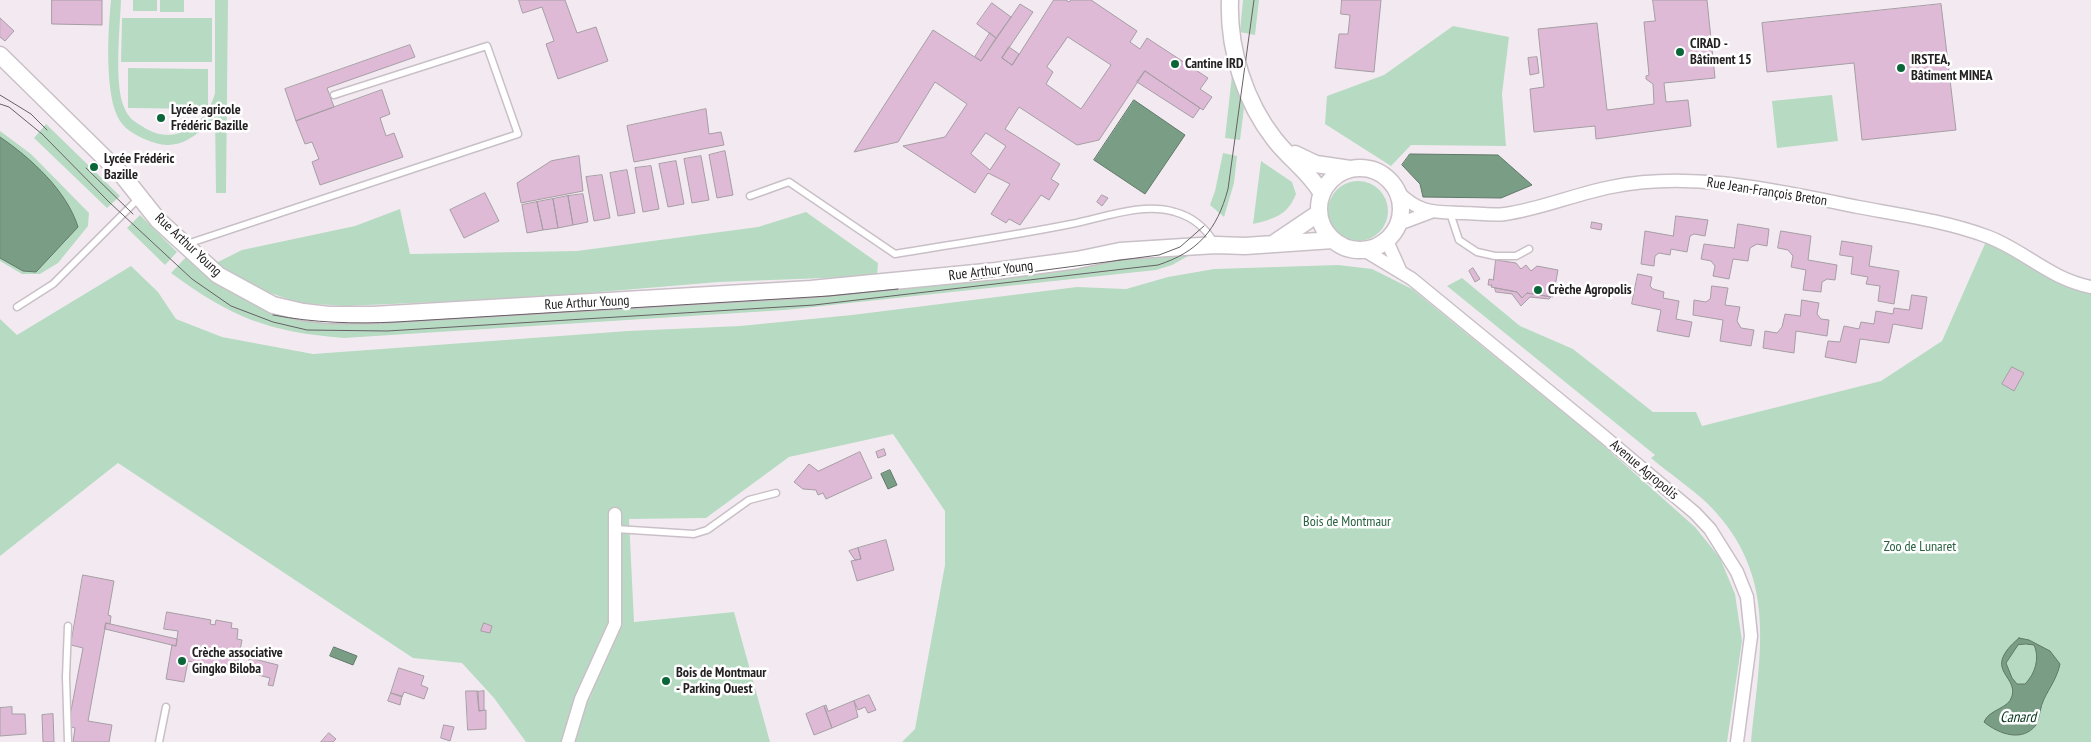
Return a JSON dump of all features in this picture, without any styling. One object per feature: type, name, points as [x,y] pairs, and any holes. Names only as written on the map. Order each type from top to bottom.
[{"type":"street","points":[[1230,0],[1229,19],[1243,83],[1260,119],[1276,142],[1309,174],[1321,192]]},
{"type":"street","name":"Rue Arthur Young","points":[[0,55],[123,176],[158,220],[218,275],[273,305],[312,313],[373,315],[811,289],[996,271],[1120,251],[1216,245],[1272,245],[1333,240]]},
{"type":"street","points":[[1286,150],[1316,164],[1350,169],[1369,168],[1378,172],[1393,184],[1398,192],[1402,210],[1399,224],[1387,241],[1364,250],[1348,248],[1333,240],[1325,231],[1319,213],[1318,203],[1321,192],[1331,179],[1350,169]]},
{"type":"street","name":"Rue Jean-François Breton","points":[[1399,224],[1431,212],[1502,214],[1555,203],[1611,187],[1678,179],[1783,192],[1943,223],[1988,237],[2050,272],[2076,284],[2091,287]]},
{"type":"street","name":"Rue Jean-François Breton","points":[[1398,192],[1409,203],[1431,212]]},
{"type":"street","points":[[1272,245],[1319,213]]},
{"type":"street","name":"Avenue Agropolis","points":[[1387,241],[1402,272]]},
{"type":"street","name":"Avenue Agropolis","points":[[1364,250],[1402,272],[1602,434],[1695,513],[1710,529],[1737,572],[1746,598],[1751,636],[1737,742]]},
{"type":"street","points":[[568,742],[581,699],[616,624],[615,514]]},
{"type":"lane","points":[[185,245],[518,134],[488,46],[334,95]]},
{"type":"lane","points":[[750,196],[789,182],[895,254],[1070,225],[1140,210],[1176,212],[1192,219],[1206,229],[1216,245]]},
{"type":"lane","points":[[17,307],[58,280],[140,197]]},
{"type":"lane","points":[[1450,212],[1459,240],[1477,252],[1494,256],[1516,256],[1529,249]]},
{"type":"lane","points":[[616,529],[694,534],[707,530],[749,500],[776,493]]},
{"type":"lane","points":[[68,626],[66,678],[68,742]]},
{"type":"lane","points":[[159,742],[166,707]]},
{"type":"green space","points":[[111,0],[121,0],[118,70],[124,107],[129,116],[136,122],[154,132],[165,135],[187,130],[196,124],[211,105],[215,93],[215,0],[228,0],[226,193],[216,193],[215,118],[194,136],[171,145],[162,145],[143,138],[130,131],[120,121],[111,96],[109,80],[108,45]]},
{"type":"green space","points":[[133,0],[157,0],[157,11],[133,11]]},
{"type":"green space","points":[[160,0],[184,0],[184,12],[160,12]]},
{"type":"green space","points":[[1243,0],[1259,0],[1255,35],[1240,32]]},
{"type":"green space","points":[[122,18],[212,18],[212,62],[121,62]]},
{"type":"green space","points":[[1453,26],[1509,37],[1502,94],[1506,146],[1411,145],[1391,166],[1325,124],[1327,96],[1384,75]]},
{"type":"green space","points":[[128,68],[208,69],[208,109],[128,108]]},
{"type":"green space","points":[[1232,75],[1244,108],[1240,140],[1225,138]]},
{"type":"green space","points":[[1832,95],[1838,141],[1777,148],[1772,101]]},
{"type":"green space","points":[[46,124],[120,196],[107,208],[34,138]]},
{"type":"green space","points":[[0,131],[31,154],[89,213],[88,226],[58,263],[40,274],[22,274],[0,261]]},
{"type":"green space","points":[[1223,153],[1237,156],[1234,183],[1224,217],[1210,205]]},
{"type":"green space","points":[[1261,161],[1292,182],[1296,194],[1289,207],[1279,215],[1253,224]]},
{"type":"green space","points":[[1358,181],[1374,186],[1379,190],[1383,195],[1388,211],[1383,227],[1379,232],[1374,236],[1358,241],[1342,236],[1337,232],[1333,227],[1328,211],[1333,195],[1337,190],[1342,186]]},
{"type":"green space","points":[[400,209],[410,254],[577,251],[758,227],[806,212],[878,263],[877,276],[718,282],[529,298],[345,306],[300,303],[252,287],[214,264],[242,250],[355,226]]},
{"type":"green space","points":[[140,215],[177,252],[165,265],[127,228]]},
{"type":"green space","name":"Zoo de Lunaret","points":[[1988,237],[2091,287],[2091,742],[1751,742],[1758,677],[1760,616],[1755,587],[1746,559],[1731,531],[1695,492],[1651,458],[1655,455],[1447,286],[1462,278],[1520,326],[1573,349],[1653,412],[1696,412],[1702,426],[1881,381],[1942,341]]},
{"type":"green space","points":[[1197,251],[1172,265],[1156,270],[785,310],[344,338],[294,332],[252,320],[213,301],[171,273],[188,255],[315,319],[1082,263]]},
{"type":"green space","name":"Bois de Montmaur","points":[[1338,265],[1372,269],[1412,289],[1597,440],[1695,527],[1720,558],[1735,594],[1742,641],[1727,742],[902,742],[915,729],[945,565],[945,511],[893,434],[789,457],[706,518],[629,519],[634,622],[734,612],[770,742],[572,742],[583,711],[604,674],[565,742],[526,742],[494,698],[462,663],[413,658],[118,463],[0,556],[0,319],[17,335],[131,266],[158,292],[176,319],[222,337],[313,354],[628,331],[740,326],[852,315],[1077,287],[1126,289],[1168,277],[1214,269]]},
{"type":"water","points":[[1134,100],[1185,135],[1145,194],[1094,160]]},
{"type":"water","points":[[0,137],[24,155],[57,188],[73,214],[78,227],[36,272],[23,271],[0,258]]},
{"type":"water","points":[[1410,154],[1498,155],[1532,185],[1501,198],[1423,197],[1420,184],[1402,165]]},
{"type":"water","points":[[890,470],[897,485],[888,489],[881,474]]},
{"type":"water","name":"Canard","points":[[2019,638],[2029,640],[2050,651],[2060,664],[2043,702],[2036,725],[2025,734],[2011,735],[2004,733],[1984,722],[1990,714],[2007,704],[2012,696],[2012,689],[2002,665],[2003,658],[2008,649]],"holes":[[[2018,645],[2034,645],[2037,655],[2034,671],[2025,684],[2017,684],[2012,678],[2006,663]]]},
{"type":"water","points":[[334,647],[357,656],[353,665],[330,656]]},
{"type":"building","points":[[52,0],[102,0],[102,25],[52,24]]},
{"type":"building","points":[[519,0],[565,0],[577,33],[596,27],[608,61],[558,79],[546,44],[554,41],[542,7],[523,13]]},
{"type":"building","points":[[1054,0],[1066,0],[1069,2],[1071,0],[1091,0],[1137,31],[1130,42],[1140,49],[1147,38],[1208,78],[1200,89],[1212,97],[1203,110],[1145,71],[1099,140],[1077,145],[1019,107],[1005,129],[1060,164],[1051,179],[1059,184],[1049,200],[1041,195],[1020,225],[1009,219],[1006,223],[991,214],[1010,184],[988,173],[975,193],[903,146],[945,137],[967,104],[935,82],[898,142],[854,152],[933,30],[981,61],[1020,4],[1033,12],[1002,58],[1012,65]],"holes":[[[1068,37],[1111,65],[1081,109],[1046,84],[1053,72],[1047,67]],[[986,133],[1006,146],[990,170],[971,154]]]},
{"type":"building","points":[[1342,0],[1381,0],[1374,72],[1335,68],[1339,34],[1348,34],[1350,15],[1341,14]]},
{"type":"building","name":"CIRAD - Bâtiment 15","points":[[1653,0],[1707,0],[1715,78],[1664,83],[1666,102],[1688,100],[1691,126],[1596,139],[1595,126],[1534,132],[1530,89],[1544,87],[1538,29],[1597,23],[1607,110],[1654,104],[1653,84],[1646,79],[1646,76],[1649,75],[1644,22],[1655,21]]},
{"type":"building","points":[[992,3],[1011,17],[996,38],[977,24]]},
{"type":"building","name":"IRSTEA, Bâtiment MINEA","points":[[1941,4],[1956,130],[1862,140],[1854,63],[1767,72],[1762,23]]},
{"type":"building","points":[[0,18],[14,31],[5,41],[0,37]]},
{"type":"building","points":[[990,33],[996,38],[981,61],[975,57]]},
{"type":"building","points":[[410,45],[415,57],[327,88],[334,107],[296,121],[285,89]]},
{"type":"building","points":[[1009,47],[1019,54],[1012,65],[1002,58]]},
{"type":"building","points":[[1537,57],[1539,73],[1530,75],[1528,58]]},
{"type":"building","points":[[1145,71],[1200,108],[1193,118],[1137,82]]},
{"type":"building","points":[[382,90],[390,114],[380,118],[386,136],[394,133],[403,157],[320,185],[312,162],[319,159],[312,142],[305,144],[296,121]]},
{"type":"building","points":[[706,109],[709,134],[721,132],[724,145],[634,162],[627,126]]},
{"type":"building","points":[[725,151],[733,195],[717,198],[709,155]]},
{"type":"building","points":[[579,156],[583,191],[521,203],[517,183],[551,161]]},
{"type":"building","points":[[701,156],[709,200],[692,203],[684,159]]},
{"type":"building","points":[[676,161],[684,204],[668,207],[659,164]]},
{"type":"building","points":[[651,166],[659,209],[643,212],[635,168]]},
{"type":"building","points":[[627,170],[635,213],[618,216],[610,173]]},
{"type":"building","points":[[602,175],[610,218],[594,221],[586,177]]},
{"type":"building","points":[[485,193],[499,221],[464,238],[450,210]]},
{"type":"building","points":[[583,194],[588,222],[573,225],[568,196]]},
{"type":"building","points":[[1102,195],[1108,198],[1102,206],[1097,202]]},
{"type":"building","points":[[568,196],[573,225],[558,228],[553,199]]},
{"type":"building","points":[[553,199],[558,228],[543,230],[537,202]]},
{"type":"building","points":[[537,202],[543,230],[527,233],[522,205]]},
{"type":"building","points":[[1676,216],[1708,220],[1705,236],[1694,234],[1690,236],[1687,252],[1671,249],[1670,255],[1659,253],[1655,256],[1654,266],[1641,264],[1645,231],[1673,236]]},
{"type":"building","points":[[1592,222],[1602,224],[1601,230],[1591,228]]},
{"type":"building","points":[[1738,224],[1769,229],[1767,246],[1757,244],[1750,248],[1748,261],[1733,259],[1729,279],[1713,276],[1715,266],[1711,261],[1701,259],[1704,244],[1734,248]]},
{"type":"building","points":[[1781,231],[1811,236],[1808,260],[1837,265],[1835,280],[1827,279],[1822,282],[1821,292],[1803,290],[1806,270],[1791,267],[1793,256],[1788,250],[1778,248]]},
{"type":"building","points":[[1842,241],[1872,246],[1869,266],[1899,271],[1894,304],[1878,301],[1880,286],[1866,284],[1868,277],[1851,274],[1853,257],[1840,255]]},
{"type":"building","points":[[1496,260],[1516,263],[1521,269],[1526,265],[1531,271],[1537,266],[1558,270],[1553,297],[1527,293],[1522,298],[1517,292],[1491,287],[1492,285],[1488,285],[1489,279],[1493,280]]},
{"type":"building","points":[[1473,268],[1480,279],[1475,282],[1469,271]]},
{"type":"building","points":[[1638,274],[1652,277],[1650,286],[1653,289],[1664,292],[1663,298],[1679,301],[1676,319],[1692,322],[1689,337],[1657,331],[1661,310],[1632,304]]},
{"type":"building","points":[[1712,286],[1728,288],[1725,305],[1740,307],[1737,321],[1741,328],[1754,330],[1751,346],[1720,341],[1723,320],[1693,315],[1694,300],[1706,302],[1710,299]]},
{"type":"building","points":[[1495,288],[1517,292],[1522,298],[1527,293],[1551,297],[1549,299],[1530,297],[1521,306],[1512,294],[1496,292]]},
{"type":"building","points":[[1912,295],[1927,297],[1922,329],[1893,324],[1889,343],[1860,339],[1856,363],[1825,357],[1828,341],[1840,342],[1844,326],[1859,329],[1861,322],[1874,324],[1876,311],[1893,314],[1894,308],[1909,310]]},
{"type":"building","points":[[1802,300],[1819,303],[1817,314],[1821,319],[1829,320],[1827,336],[1796,331],[1794,353],[1763,348],[1765,331],[1777,333],[1782,327],[1785,314],[1800,316]]},
{"type":"building","points":[[2012,367],[2024,373],[2014,391],[2002,384]]},
{"type":"building","points":[[884,449],[886,455],[878,458],[876,452]]},
{"type":"building","points":[[860,452],[872,478],[826,499],[823,493],[818,495],[816,490],[803,489],[794,482],[809,464],[818,471]]},
{"type":"building","points":[[886,540],[894,570],[857,581],[851,561],[861,559],[858,548]]},
{"type":"building","points":[[858,548],[861,559],[855,560],[849,551]]},
{"type":"building","points":[[83,575],[114,581],[108,615],[111,616],[110,624],[106,623],[88,721],[112,725],[109,742],[73,742],[75,728],[68,726],[83,648],[71,645]]},
{"type":"building","points":[[167,612],[211,620],[210,624],[215,625],[216,620],[232,623],[231,628],[238,629],[237,639],[242,640],[236,672],[188,661],[184,682],[166,679],[172,645],[176,646],[178,631],[164,629]]},
{"type":"building","points":[[106,623],[177,639],[176,646],[105,629]]},
{"type":"building","points":[[484,623],[492,626],[490,633],[481,631]]},
{"type":"building","points":[[250,658],[278,665],[273,686],[268,685],[270,678],[246,672]]},
{"type":"building","points":[[399,668],[424,676],[421,685],[428,688],[424,699],[404,692],[402,697],[391,693]]},
{"type":"building","points":[[466,691],[478,691],[479,711],[486,710],[486,729],[468,730]]},
{"type":"building","points":[[484,691],[484,710],[479,711],[477,692]]},
{"type":"building","points":[[391,693],[402,696],[400,705],[388,701]]},
{"type":"building","points":[[869,695],[876,710],[868,713],[865,707],[858,710],[854,701]]},
{"type":"building","points":[[854,701],[858,717],[832,728],[824,706],[826,705],[828,711]]},
{"type":"building","points":[[824,706],[832,728],[814,735],[806,714]]},
{"type":"building","points":[[12,707],[12,714],[25,714],[26,734],[0,736],[0,708]]},
{"type":"building","points":[[53,714],[54,742],[43,742],[42,715]]},
{"type":"building","points":[[444,725],[454,727],[450,741],[441,738]]},
{"type":"building","points":[[329,733],[336,739],[333,742],[321,742]]},
{"type":"tram line","points":[[0,104],[9,107],[42,134],[109,202],[192,279],[231,306],[273,322],[307,330],[387,331],[814,305],[1158,265],[1172,260],[1195,246],[1212,228],[1228,189],[1254,0]]},
{"type":"tram line","points":[[0,95],[31,114],[47,130]]},
{"type":"tram line","points":[[86,168],[133,214]]},
{"type":"tram line","points":[[970,280],[1159,255],[1180,247],[1204,226]]},
{"type":"tram line","points":[[273,315],[334,322],[396,322],[829,296],[898,289]]},
{"type":"place","name":"CIRAD - Bâtiment 15","points":[[1680,52]]},
{"type":"place","name":"Cantine IRD","points":[[1175,64]]},
{"type":"place","name":"IRSTEA, Bâtiment MINEA","points":[[1901,68]]},
{"type":"place","name":"Lycée agricole Frédéric Bazille","points":[[161,118]]},
{"type":"place","name":"Lycée Frédéric Bazille","points":[[94,167]]},
{"type":"place","name":"Crèche Agropolis","points":[[1538,290]]},
{"type":"place","name":"Crèche associative Gingko Biloba","points":[[182,661]]},
{"type":"place","name":"Bois de Montmaur - Parking Ouest","points":[[666,681]]}]
